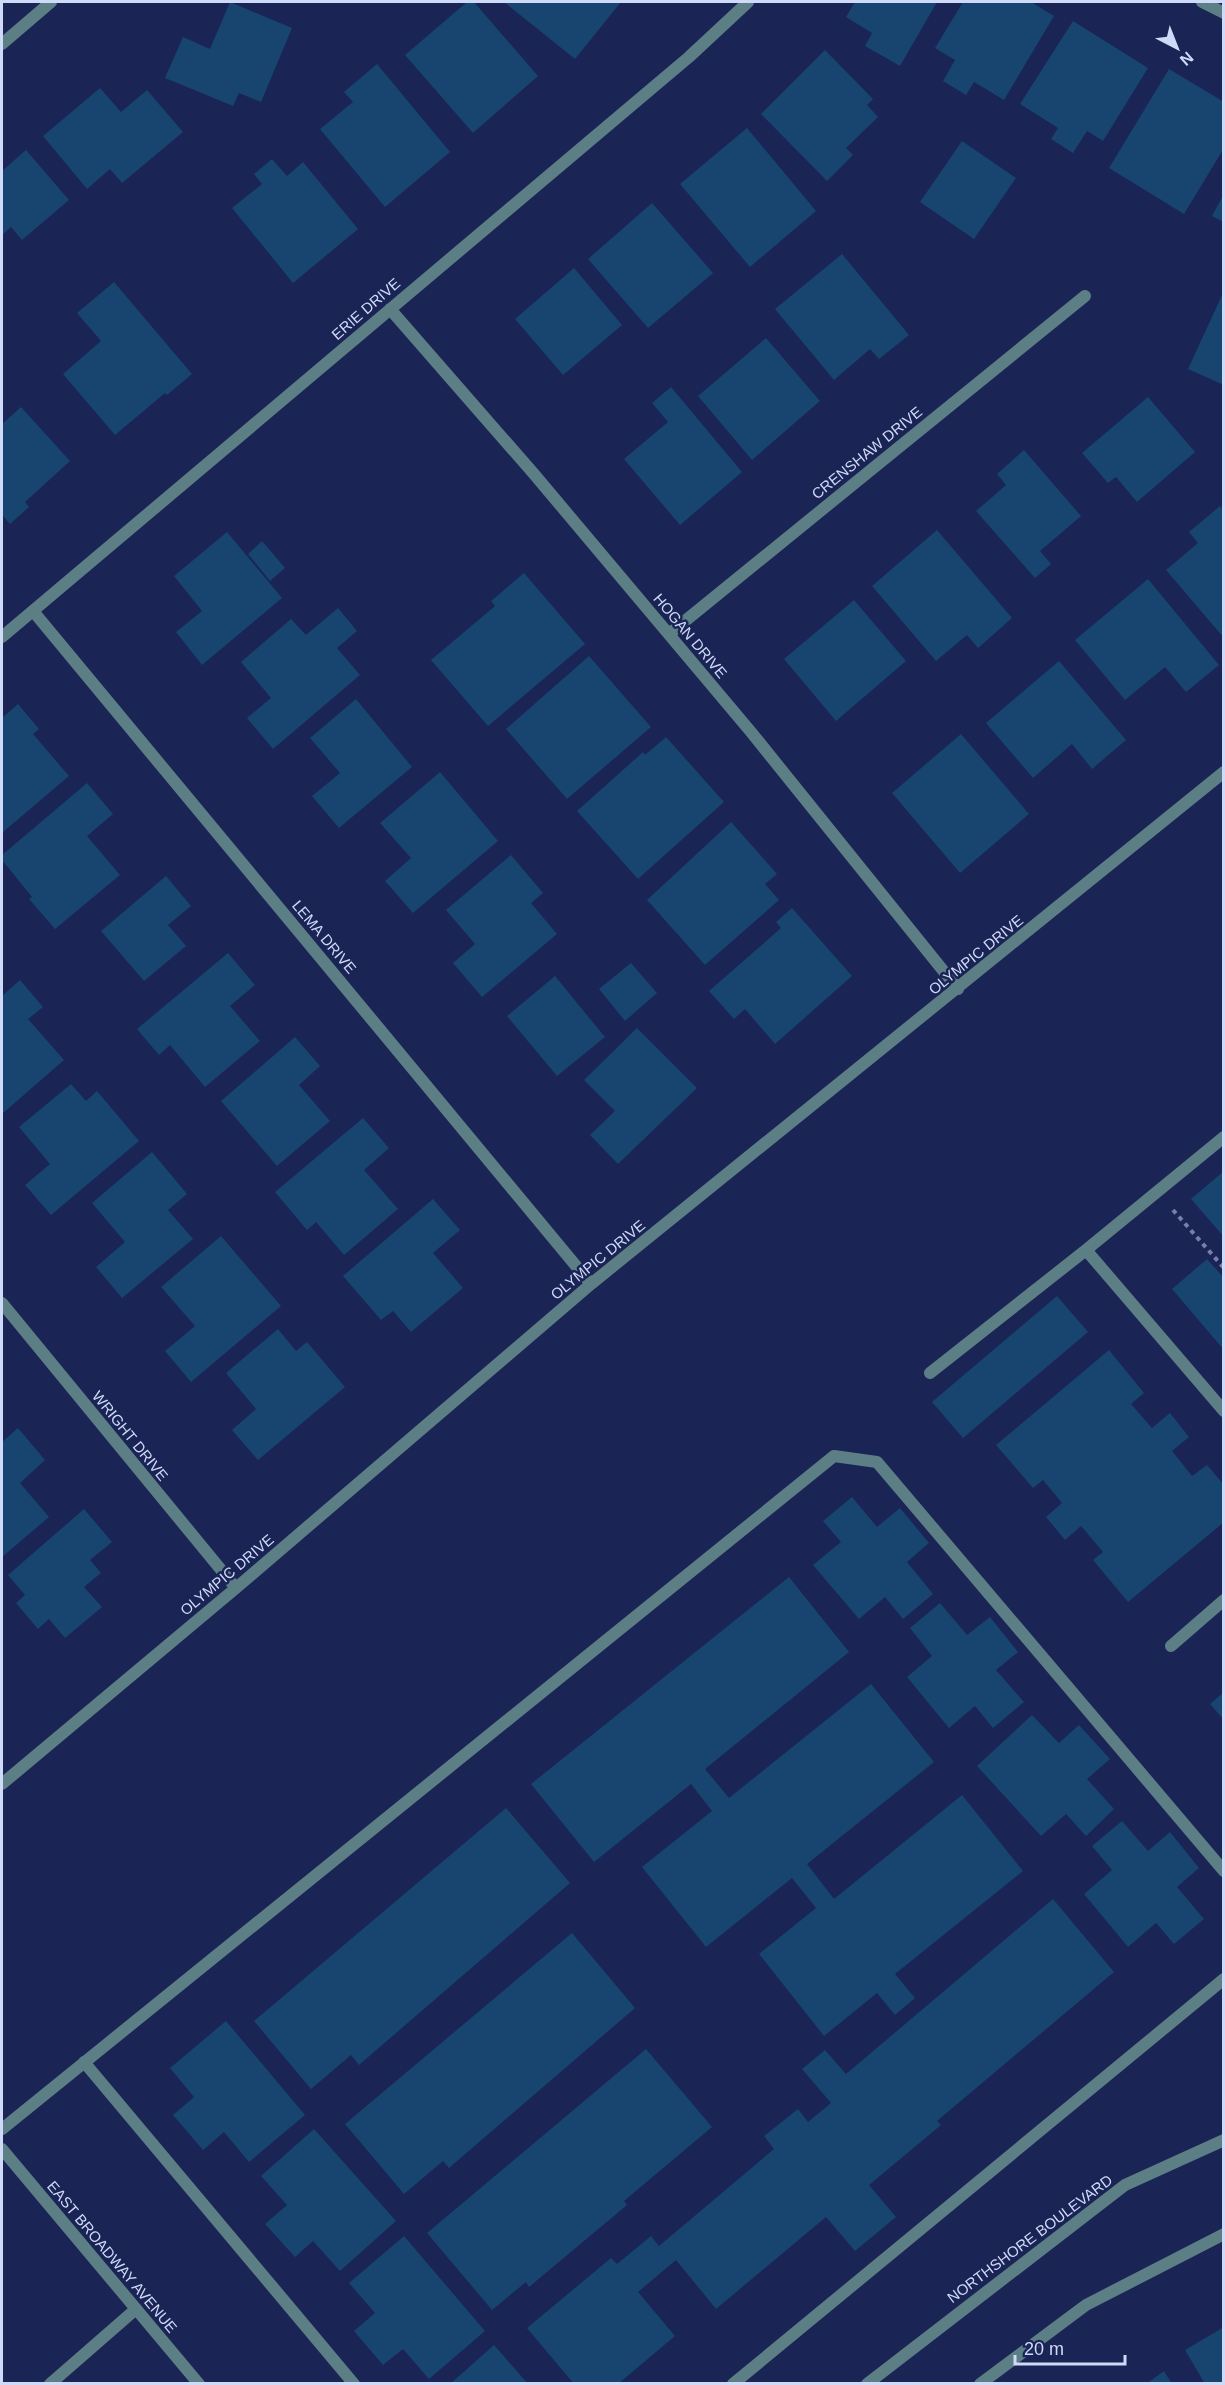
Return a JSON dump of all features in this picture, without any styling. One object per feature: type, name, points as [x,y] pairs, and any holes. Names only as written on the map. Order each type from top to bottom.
[{"type":"street","points":[[2,44],[51,2]]},
{"type":"street","name":"ERIE DRIVE","points":[[2,637],[689,57],[748,2]]},
{"type":"street","points":[[1202,2],[1224,13]]},
{"type":"street","name":"CRENSHAW DRIVE","points":[[669,634],[1085,296]]},
{"type":"street","name":"HOGAN DRIVE","points":[[390,309],[669,634],[958,989]]},
{"type":"street","name":"LEMA DRIVE","points":[[33,611],[591,1284]]},
{"type":"street","name":"OLYMPIC DRIVE","points":[[2,1784],[236,1588],[591,1284],[1224,772]]},
{"type":"street","points":[[930,1373],[1224,1137]]},
{"type":"street","points":[[1086,1250],[1224,1411]]},
{"type":"street","name":"WRIGHT DRIVE","points":[[2,1303],[236,1588]]},
{"type":"street","points":[[2,2129],[834,1456],[877,1462],[1224,1871]]},
{"type":"street","points":[[1171,1646],[1224,1600]]},
{"type":"street","points":[[733,2384],[1224,1979]]},
{"type":"street","points":[[84,2062],[354,2384]]},
{"type":"street","name":"NORTHSHORE BOULEVARD","points":[[867,2384],[1125,2184],[1224,2140]]},
{"type":"street","name":"EAST BROADWAY AVENUE","points":[[2,2149],[199,2384]]},
{"type":"street","points":[[980,2384],[1086,2305],[1224,2234]]},
{"type":"street","points":[[50,2384],[136,2309]]},
{"type":"path","points":[[1157,1192],[1224,1268]]},
{"type":"building","points":[[230,2],[292,28],[261,102],[239,93],[233,106],[165,78],[183,37],[210,49]]},
{"type":"building","points":[[467,2],[474,2],[538,76],[473,133],[405,55]]},
{"type":"building","points":[[504,2],[621,2],[575,59]]},
{"type":"building","points":[[855,2],[937,2],[900,66],[865,46],[872,33],[846,17]]},
{"type":"building","points":[[963,2],[1031,2],[1054,16],[1004,100],[974,82],[966,95],[943,81],[955,60],[935,48]]},
{"type":"building","points":[[1073,21],[1148,68],[1103,141],[1087,131],[1073,153],[1051,139],[1058,128],[1020,104]]},
{"type":"building","points":[[825,50],[873,99],[867,105],[878,117],[846,148],[853,155],[827,181],[761,114]]},
{"type":"building","points":[[377,64],[450,152],[385,207],[320,129],[353,102],[344,92]]},
{"type":"building","points":[[1169,69],[1224,102],[1224,148],[1184,214],[1109,168]]},
{"type":"building","points":[[100,88],[121,112],[147,90],[183,132],[122,183],[110,169],[87,189],[43,136]]},
{"type":"building","points":[[747,128],[816,211],[750,267],[680,184]]},
{"type":"building","points":[[962,141],[1016,178],[974,239],[920,202]]},
{"type":"building","points":[[26,150],[69,200],[22,240],[11,227],[2,235],[2,171]]},
{"type":"building","points":[[272,159],[287,176],[303,162],[358,229],[293,283],[232,208],[262,184],[254,174]]},
{"type":"building","points":[[1224,194],[1224,222],[1212,216]]},
{"type":"building","points":[[652,203],[713,273],[648,328],[588,259]]},
{"type":"building","points":[[842,254],[909,335],[879,359],[870,349],[834,380],[775,309]]},
{"type":"building","points":[[574,268],[622,325],[563,375],[515,319]]},
{"type":"building","points":[[114,282],[192,374],[167,395],[165,393],[115,435],[63,374],[101,341],[77,313]]},
{"type":"building","points":[[1224,291],[1224,385],[1188,369]]},
{"type":"building","points":[[766,338],[820,401],[752,460],[698,396]]},
{"type":"building","points":[[671,387],[742,472],[680,525],[624,459],[668,422],[652,403]]},
{"type":"building","points":[[1148,397],[1195,452],[1137,502],[1116,477],[1108,483],[1082,453]]},
{"type":"building","points":[[21,407],[70,461],[25,502],[29,507],[10,524],[2,515],[2,424]]},
{"type":"building","points":[[1024,450],[1081,516],[1040,551],[1051,564],[1035,578],[976,511],[1006,485],[997,474]]},
{"type":"building","points":[[1220,506],[1224,511],[1224,638],[1166,570],[1198,543],[1189,532]]},
{"type":"building","points":[[937,530],[1012,618],[978,648],[967,635],[936,661],[872,586]]},
{"type":"building","points":[[227,532],[282,598],[202,665],[176,632],[202,611],[174,576]]},
{"type":"building","points":[[262,541],[285,568],[270,581],[248,554]]},
{"type":"building","points":[[524,573],[585,644],[488,726],[431,660],[495,606],[491,601]]},
{"type":"building","points":[[1148,579],[1219,665],[1186,692],[1165,667],[1125,700],[1075,640]]},
{"type":"building","points":[[854,600],[906,661],[836,721],[784,659]]},
{"type":"building","points":[[338,608],[357,631],[337,648],[360,675],[273,749],[247,718],[271,698],[241,662],[291,619],[306,635]]},
{"type":"building","points":[[589,656],[651,727],[567,799],[506,729]]},
{"type":"building","points":[[1059,661],[1126,740],[1092,769],[1072,744],[1033,778],[986,723]]},
{"type":"building","points":[[356,699],[412,767],[339,828],[312,796],[340,773],[310,738]]},
{"type":"building","points":[[18,704],[39,729],[33,734],[69,776],[3,832],[2,718]]},
{"type":"building","points":[[961,734],[1029,814],[960,873],[892,793]]},
{"type":"building","points":[[666,737],[724,802],[638,879],[577,811],[643,752],[645,755]]},
{"type":"building","points":[[440,772],[498,841],[413,913],[385,881],[411,858],[380,823]]},
{"type":"building","points":[[87,783],[113,814],[87,836],[120,875],[55,929],[29,899],[32,897],[2,860],[2,855]]},
{"type":"building","points":[[731,822],[777,874],[765,884],[779,900],[705,965],[647,900]]},
{"type":"building","points":[[511,855],[543,893],[531,903],[557,934],[482,997],[453,963],[475,944],[446,910]]},
{"type":"building","points":[[166,876],[191,906],[168,925],[186,946],[144,981],[101,931]]},
{"type":"building","points":[[792,908],[852,976],[775,1044],[745,1009],[734,1019],[709,991],[781,928],[776,922]]},
{"type":"building","points":[[228,953],[255,985],[230,1006],[260,1041],[205,1087],[170,1045],[159,1055],[137,1029]]},
{"type":"building","points":[[631,963],[657,993],[625,1021],[599,989]]},
{"type":"building","points":[[555,976],[605,1037],[557,1076],[507,1016]]},
{"type":"building","points":[[20,980],[43,1007],[28,1019],[64,1060],[2,1114],[2,996]]},
{"type":"building","points":[[637,1028],[697,1088],[618,1164],[590,1135],[615,1111],[584,1080]]},
{"type":"building","points":[[295,1037],[320,1066],[299,1085],[330,1121],[277,1166],[221,1101]]},
{"type":"building","points":[[71,1084],[86,1101],[97,1091],[139,1141],[51,1215],[25,1185],[50,1164],[19,1127]]},
{"type":"building","points":[[363,1118],[389,1148],[364,1170],[398,1209],[344,1255],[316,1222],[307,1230],[275,1192]]},
{"type":"building","points":[[152,1152],[187,1194],[168,1210],[193,1239],[122,1298],[96,1267],[125,1242],[92,1203]]},
{"type":"building","points":[[1224,1171],[1224,1237],[1191,1199]]},
{"type":"building","points":[[433,1199],[460,1230],[433,1253],[463,1288],[411,1332],[393,1311],[381,1320],[343,1276]]},
{"type":"building","points":[[221,1236],[281,1306],[191,1382],[165,1351],[195,1326],[161,1287]]},
{"type":"building","points":[[1207,1259],[1224,1278],[1224,1350],[1172,1289]]},
{"type":"building","points":[[1057,1296],[1088,1332],[963,1438],[932,1402]]},
{"type":"building","points":[[278,1329],[296,1351],[307,1342],[345,1387],[258,1460],[232,1430],[256,1409],[226,1373]]},
{"type":"building","points":[[1109,1350],[1144,1393],[1131,1404],[1152,1428],[1170,1413],[1189,1437],[1172,1451],[1192,1476],[1207,1465],[1224,1485],[1224,1522],[1128,1602],[1093,1560],[1103,1552],[1081,1526],[1065,1540],[1046,1517],[1062,1503],[1043,1480],[1033,1488],[996,1445]]},
{"type":"building","points":[[18,1428],[45,1460],[20,1483],[49,1517],[2,1557],[2,1442]]},
{"type":"building","points":[[852,1497],[877,1527],[900,1508],[929,1543],[907,1562],[933,1594],[903,1619],[885,1597],[859,1619],[813,1565],[841,1542],[823,1521]]},
{"type":"building","points":[[84,1509],[112,1542],[90,1560],[101,1573],[84,1587],[102,1607],[65,1638],[49,1619],[38,1629],[16,1603],[25,1595],[8,1575]]},
{"type":"building","points":[[789,1577],[849,1652],[705,1769],[729,1798],[871,1684],[934,1762],[807,1864],[834,1899],[962,1795],[1023,1871],[895,1974],[915,1998],[895,2015],[877,1993],[824,2036],[759,1954],[816,1908],[792,1878],[706,1947],[642,1867],[712,1811],[691,1784],[594,1862],[531,1784]]},
{"type":"building","points":[[940,1603],[967,1635],[990,1617],[1018,1652],[996,1670],[1024,1702],[993,1728],[975,1706],[949,1728],[907,1677],[932,1656],[910,1628]]},
{"type":"building","points":[[1224,1692],[1224,1720],[1210,1704]]},
{"type":"building","points":[[1032,1715],[1059,1743],[1079,1725],[1110,1759],[1087,1779],[1114,1809],[1086,1836],[1066,1814],[1041,1836],[977,1766]]},
{"type":"building","points":[[506,1808],[570,1883],[359,2065],[351,2055],[311,2089],[254,2021]]},
{"type":"building","points":[[1122,1821],[1148,1851],[1170,1832],[1199,1868],[1177,1887],[1204,1919],[1174,1944],[1156,1923],[1128,1947],[1084,1894],[1112,1870],[1092,1846]]},
{"type":"building","points":[[1053,1899],[1114,1972],[937,2121],[941,2125],[869,2185],[896,2217],[855,2251],[826,2217],[716,2309],[676,2260],[638,2292],[675,2336],[618,2384],[574,2384],[527,2328],[611,2258],[617,2264],[651,2236],[659,2246],[774,2149],[764,2136],[798,2109],[808,2122],[831,2103],[802,2069],[825,2050],[846,2074]]},
{"type":"building","points":[[572,1933],[635,2008],[449,2168],[443,2161],[404,2194],[345,2124]]},
{"type":"building","points":[[226,2021],[305,2115],[249,2162],[224,2132],[203,2150],[173,2115],[194,2097],[170,2068]]},
{"type":"building","points":[[646,2049],[712,2127],[624,2201],[627,2205],[529,2287],[526,2282],[492,2310],[427,2233]]},
{"type":"building","points":[[314,2129],[396,2221],[340,2271],[313,2241],[295,2257],[265,2224],[287,2205],[261,2176]]},
{"type":"building","points":[[404,2236],[485,2331],[429,2379],[403,2349],[383,2365],[354,2331],[375,2313],[349,2283]]},
{"type":"building","points":[[1224,2327],[1224,2384],[1205,2384],[1185,2350]]},
{"type":"building","points":[[494,2345],[528,2384],[450,2384]]},
{"type":"building","points":[[1164,2371],[1172,2384],[1146,2384]]}]
